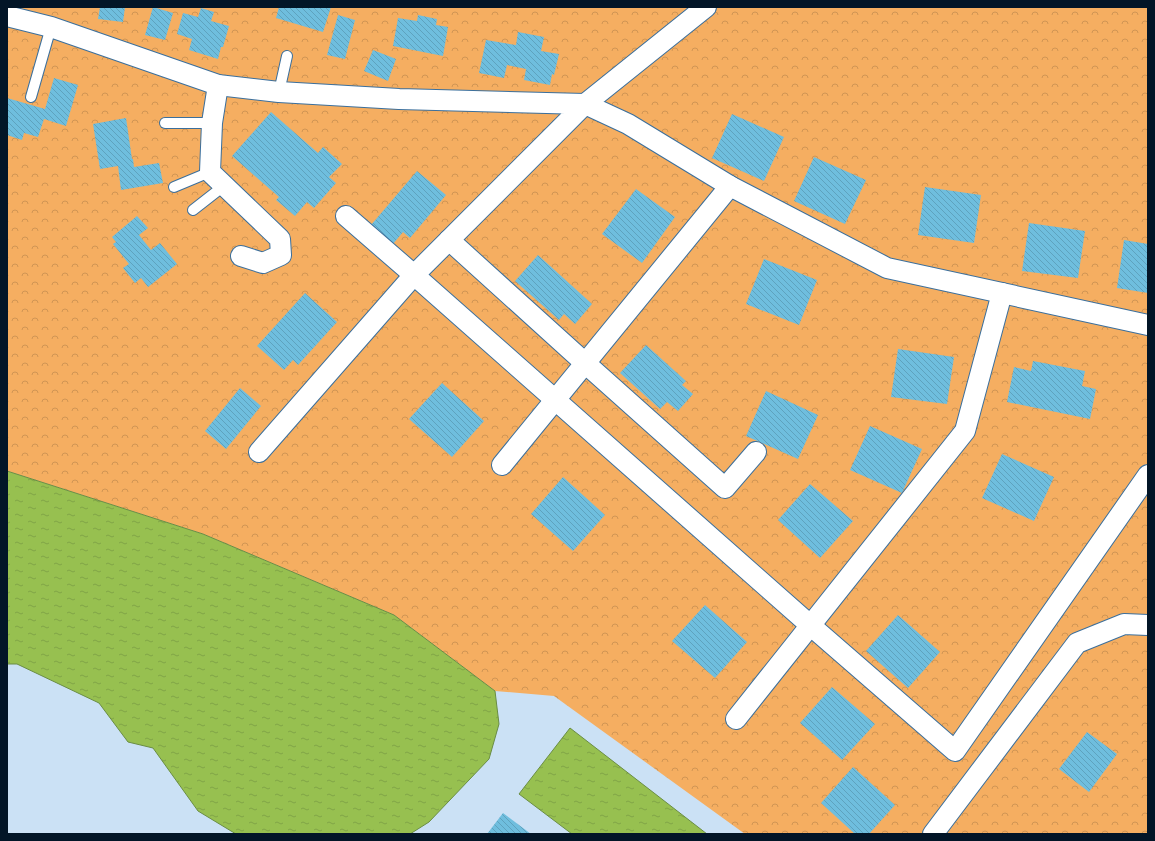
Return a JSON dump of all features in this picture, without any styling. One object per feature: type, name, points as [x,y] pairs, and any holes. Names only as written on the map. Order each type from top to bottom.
[{"type":"street","points":[[258,452],[414,275],[585,104],[706,7]]},
{"type":"street","points":[[7,16],[52,27],[218,85],[279,92],[399,98],[585,104],[628,124],[730,186],[887,268],[1148,325]]},
{"type":"street","points":[[218,85],[212,122],[218,178],[280,239],[281,255],[263,263],[241,256]]},
{"type":"street","points":[[502,465],[730,186]]},
{"type":"street","points":[[346,216],[810,625],[955,750],[1148,475]]},
{"type":"street","points":[[449,240],[584,363],[725,488],[756,452]]},
{"type":"street","points":[[736,719],[965,431],[1002,293]]},
{"type":"street","points":[[933,834],[1078,643],[1124,624],[1148,625]]},
{"type":"lane","points":[[31,97],[52,27]]},
{"type":"lane","points":[[279,92],[287,56]]},
{"type":"lane","points":[[165,123],[212,122]]},
{"type":"lane","points":[[174,187],[218,178]]},
{"type":"lane","points":[[193,210],[218,178]]},
{"type":"green space","points":[[7,7],[1148,7],[1148,834],[745,834],[554,696],[495,691],[394,615],[203,534],[7,471]]},
{"type":"water","points":[[7,471],[203,534],[394,615],[495,691],[499,724],[489,759],[429,822],[410,834],[236,834],[198,811],[153,748],[128,742],[99,703],[17,664],[7,664]]},
{"type":"water","points":[[570,728],[707,834],[572,834],[519,794]]},
{"type":"building","points":[[100,7],[125,7],[123,22],[98,19]]},
{"type":"building","points":[[153,7],[173,13],[165,40],[145,35]]},
{"type":"building","points":[[279,7],[331,7],[323,32],[276,18]]},
{"type":"building","points":[[201,8],[214,12],[211,21],[229,26],[218,59],[189,50],[192,39],[177,34],[183,13],[198,17]]},
{"type":"building","points":[[338,15],[355,20],[345,59],[327,55]]},
{"type":"building","points":[[418,15],[437,19],[436,25],[448,27],[443,56],[393,46],[398,18],[417,21]]},
{"type":"building","points":[[518,32],[544,37],[541,51],[559,54],[550,85],[524,80],[526,69],[507,65],[504,78],[479,73],[486,40],[516,45]]},
{"type":"building","points":[[373,50],[396,59],[388,81],[364,71]]},
{"type":"building","points":[[54,78],[78,85],[66,126],[44,119],[38,137],[24,133],[22,140],[7,135],[7,98],[45,109]]},
{"type":"building","points":[[271,112],[318,153],[323,147],[342,164],[329,177],[336,183],[314,208],[307,202],[295,216],[276,200],[279,197],[232,156]]},
{"type":"building","points":[[732,114],[784,137],[764,181],[712,158]]},
{"type":"building","points":[[126,118],[134,167],[159,163],[163,183],[121,190],[118,166],[100,169],[93,124]]},
{"type":"building","points":[[814,157],[866,180],[845,224],[794,201]]},
{"type":"building","points":[[417,171],[446,195],[410,238],[403,232],[393,244],[371,225]]},
{"type":"building","points":[[925,187],[981,195],[974,243],[918,235]]},
{"type":"building","points":[[636,189],[675,217],[642,263],[602,234]]},
{"type":"building","points":[[137,216],[148,228],[139,235],[151,250],[160,243],[177,264],[148,287],[141,278],[135,283],[123,268],[129,264],[113,244],[116,242],[112,237]]},
{"type":"building","points":[[1029,223],[1085,231],[1078,278],[1022,271]]},
{"type":"building","points":[[1124,240],[1148,244],[1148,293],[1117,288]]},
{"type":"building","points":[[538,255],[592,304],[575,324],[564,314],[559,320],[515,281]]},
{"type":"building","points":[[764,259],[817,280],[799,325],[746,304]]},
{"type":"building","points":[[305,293],[337,322],[298,365],[293,360],[284,370],[257,346]]},
{"type":"building","points":[[646,345],[686,381],[682,385],[693,394],[678,411],[667,402],[660,409],[620,373]]},
{"type":"building","points":[[898,349],[954,357],[947,404],[891,397]]},
{"type":"building","points":[[1033,361],[1085,371],[1082,386],[1096,389],[1090,419],[1007,402],[1014,367],[1031,371]]},
{"type":"building","points":[[442,383],[484,421],[452,457],[409,419]]},
{"type":"building","points":[[240,388],[261,406],[226,449],[205,431]]},
{"type":"building","points":[[766,391],[818,415],[798,459],[746,436]]},
{"type":"building","points":[[870,426],[922,449],[902,493],[850,470]]},
{"type":"building","points":[[1002,454],[1054,477],[1034,521],[982,498]]},
{"type":"building","points":[[563,477],[605,515],[573,551],[531,514]]},
{"type":"building","points":[[810,484],[853,521],[820,558],[778,520]]},
{"type":"building","points":[[705,605],[747,642],[715,678],[672,641]]},
{"type":"building","points":[[898,615],[940,652],[908,688],[866,651]]},
{"type":"building","points":[[832,687],[875,724],[842,760],[800,723]]},
{"type":"building","points":[[1087,732],[1117,754],[1089,792],[1059,769]]},
{"type":"building","points":[[853,767],[895,805],[869,834],[855,834],[821,803]]},
{"type":"building","points":[[503,813],[531,834],[487,834]]}]
